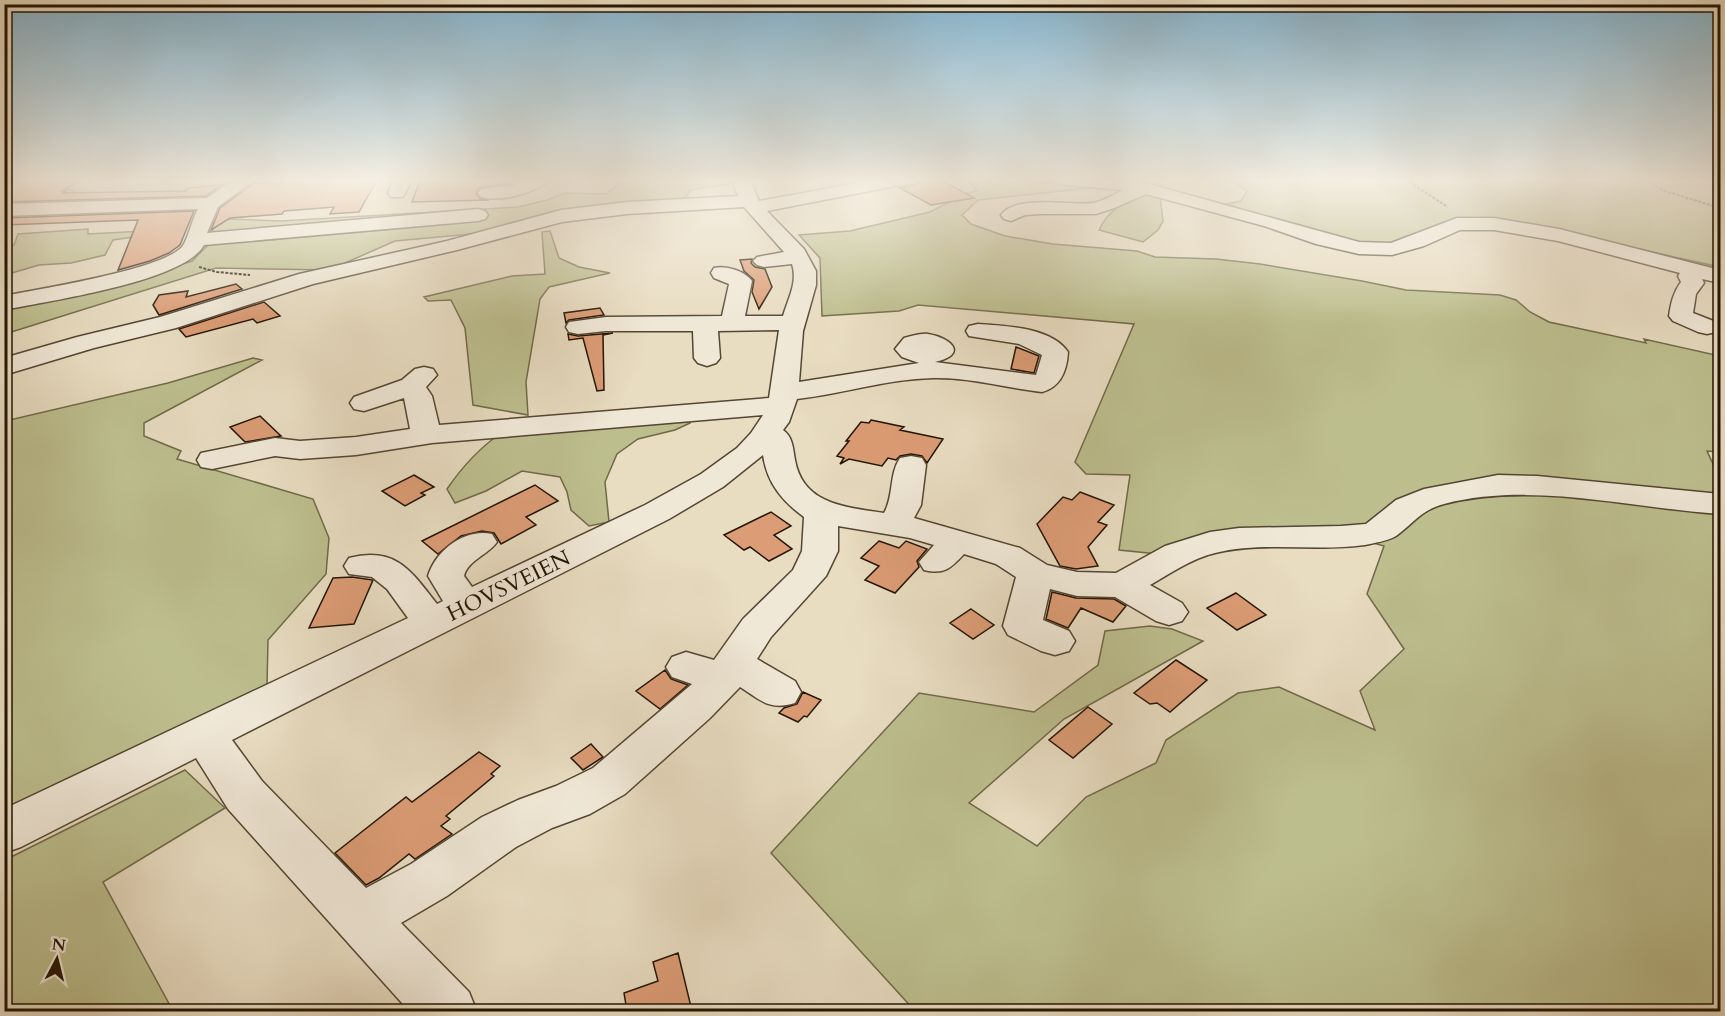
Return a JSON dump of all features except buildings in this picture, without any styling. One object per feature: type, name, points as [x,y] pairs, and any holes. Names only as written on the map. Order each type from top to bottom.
[{"type":"street","points":[[4,303],[145,272],[171,263],[190,251],[200,227]]},
{"type":"street","points":[[195,240],[258,244],[297,231],[334,227]]},
{"type":"street","points":[[372,227],[401,227]]},
{"type":"street","points":[[4,367],[59,349],[160,328],[245,300],[321,279],[528,227]]},
{"type":"street","points":[[361,918],[429,880],[499,832],[535,814],[573,800],[609,781],[695,707],[714,670],[808,576],[818,558],[812,527],[797,496],[781,471],[776,438],[776,410],[792,326],[806,276],[799,257],[775,227]]},
{"type":"street","points":[[1287,227],[1323,240],[1359,248],[1392,249],[1417,242],[1449,227]]},
{"type":"street","points":[[1514,227],[1559,235],[1720,278]]},
{"type":"street","points":[[297,231],[303,238],[356,245]]},
{"type":"street","points":[[412,260],[455,249],[450,246]]},
{"type":"street","points":[[764,261],[799,257]]},
{"type":"street","points":[[1694,272],[1689,276],[1693,283],[1682,298],[1681,316],[1707,327]]},
{"type":"street","points":[[722,273],[741,281],[732,310],[734,322]]},
{"type":"street","points":[[706,341],[734,322],[792,326]]},
{"type":"street","points":[[578,327],[606,324],[706,341],[792,326]]},
{"type":"street","points":[[212,460],[275,447],[300,450],[472,438],[494,428],[725,409],[776,410],[813,390],[921,363],[1041,384],[1049,378],[1054,366],[1055,352],[1047,346],[1027,337],[978,331]]},
{"type":"street","points":[[364,403],[418,380],[423,426],[439,439]]},
{"type":"street","name":"HOVSVEIEN","points":[[4,832],[657,512],[719,476],[723,460],[776,410]]},
{"type":"street","points":[[894,524],[904,505],[911,465]]},
{"type":"street","points":[[1122,585],[1177,554],[1210,543],[1239,539],[1341,537],[1367,534],[1382,530],[1408,507],[1435,496],[1498,485],[1537,486],[1720,504]]},
{"type":"street","points":[[812,527],[853,518],[894,524],[947,551],[1008,556],[1035,573],[1077,584],[1122,585],[1169,612]]},
{"type":"street","points":[[465,606],[446,576],[448,566],[460,554],[480,543]]},
{"type":"street","points":[[362,566],[381,566],[400,581],[431,622]]},
{"type":"street","points":[[1035,573],[1022,626],[1055,641]]},
{"type":"street","points":[[714,670],[780,692]]},
{"type":"street","points":[[204,734],[245,795],[448,1011]]},
{"type":"path","points":[[171,263],[217,272],[250,274]]},
{"type":"green space","points":[[213,227],[509,227],[493,232],[395,241],[329,270],[216,268],[5,334],[5,308],[136,279],[192,261],[211,242]]},
{"type":"green space","points":[[865,227],[981,227],[1005,236],[1053,244],[1137,251],[1155,257],[1216,259],[1260,264],[1406,290],[1500,295],[1516,300],[1530,312],[1549,322],[1646,343],[1644,339],[1720,356],[1720,452],[1707,451],[1720,479],[1720,1011],[915,1011],[771,853],[919,693],[1034,712],[1098,665],[1105,631],[1150,626],[1172,629],[1203,641],[1064,719],[969,803],[1037,846],[1086,797],[1156,763],[1166,740],[1238,693],[1279,687],[1375,730],[1360,691],[1404,649],[1367,594],[1384,546],[1324,529],[1158,554],[1119,550],[1130,475],[1086,474],[1075,462],[1134,324],[918,305],[899,311],[822,316],[820,258],[799,235],[850,231]]},
{"type":"green space","points":[[1100,227],[1159,227],[1143,242],[1099,230]]},
{"type":"green space","points":[[1294,227],[1456,227],[1396,243],[1341,242]]},
{"type":"green space","points":[[1527,227],[1720,227],[1720,267],[1560,232]]},
{"type":"green space","points":[[88,229],[88,234],[145,231],[148,235],[113,240],[105,255],[71,263],[39,265],[5,275],[5,248],[14,245],[18,234]]},
{"type":"green space","points":[[550,231],[559,258],[579,267],[610,273],[549,287],[540,299],[526,382],[528,415],[473,405],[465,328],[451,300],[428,301],[424,297],[512,276],[545,274],[542,232]]},
{"type":"green space","points":[[253,358],[262,360],[144,423],[144,436],[181,451],[177,459],[313,499],[329,538],[326,574],[268,640],[267,685],[5,812],[5,421],[168,383]]},
{"type":"green space","points":[[688,417],[690,423],[675,430],[638,439],[617,454],[605,482],[609,522],[589,526],[571,510],[567,492],[560,477],[522,471],[486,491],[455,503],[447,489],[471,459],[501,433]]},
{"type":"green space","points":[[185,770],[225,808],[103,882],[173,1011],[5,1011],[5,860]]}]
